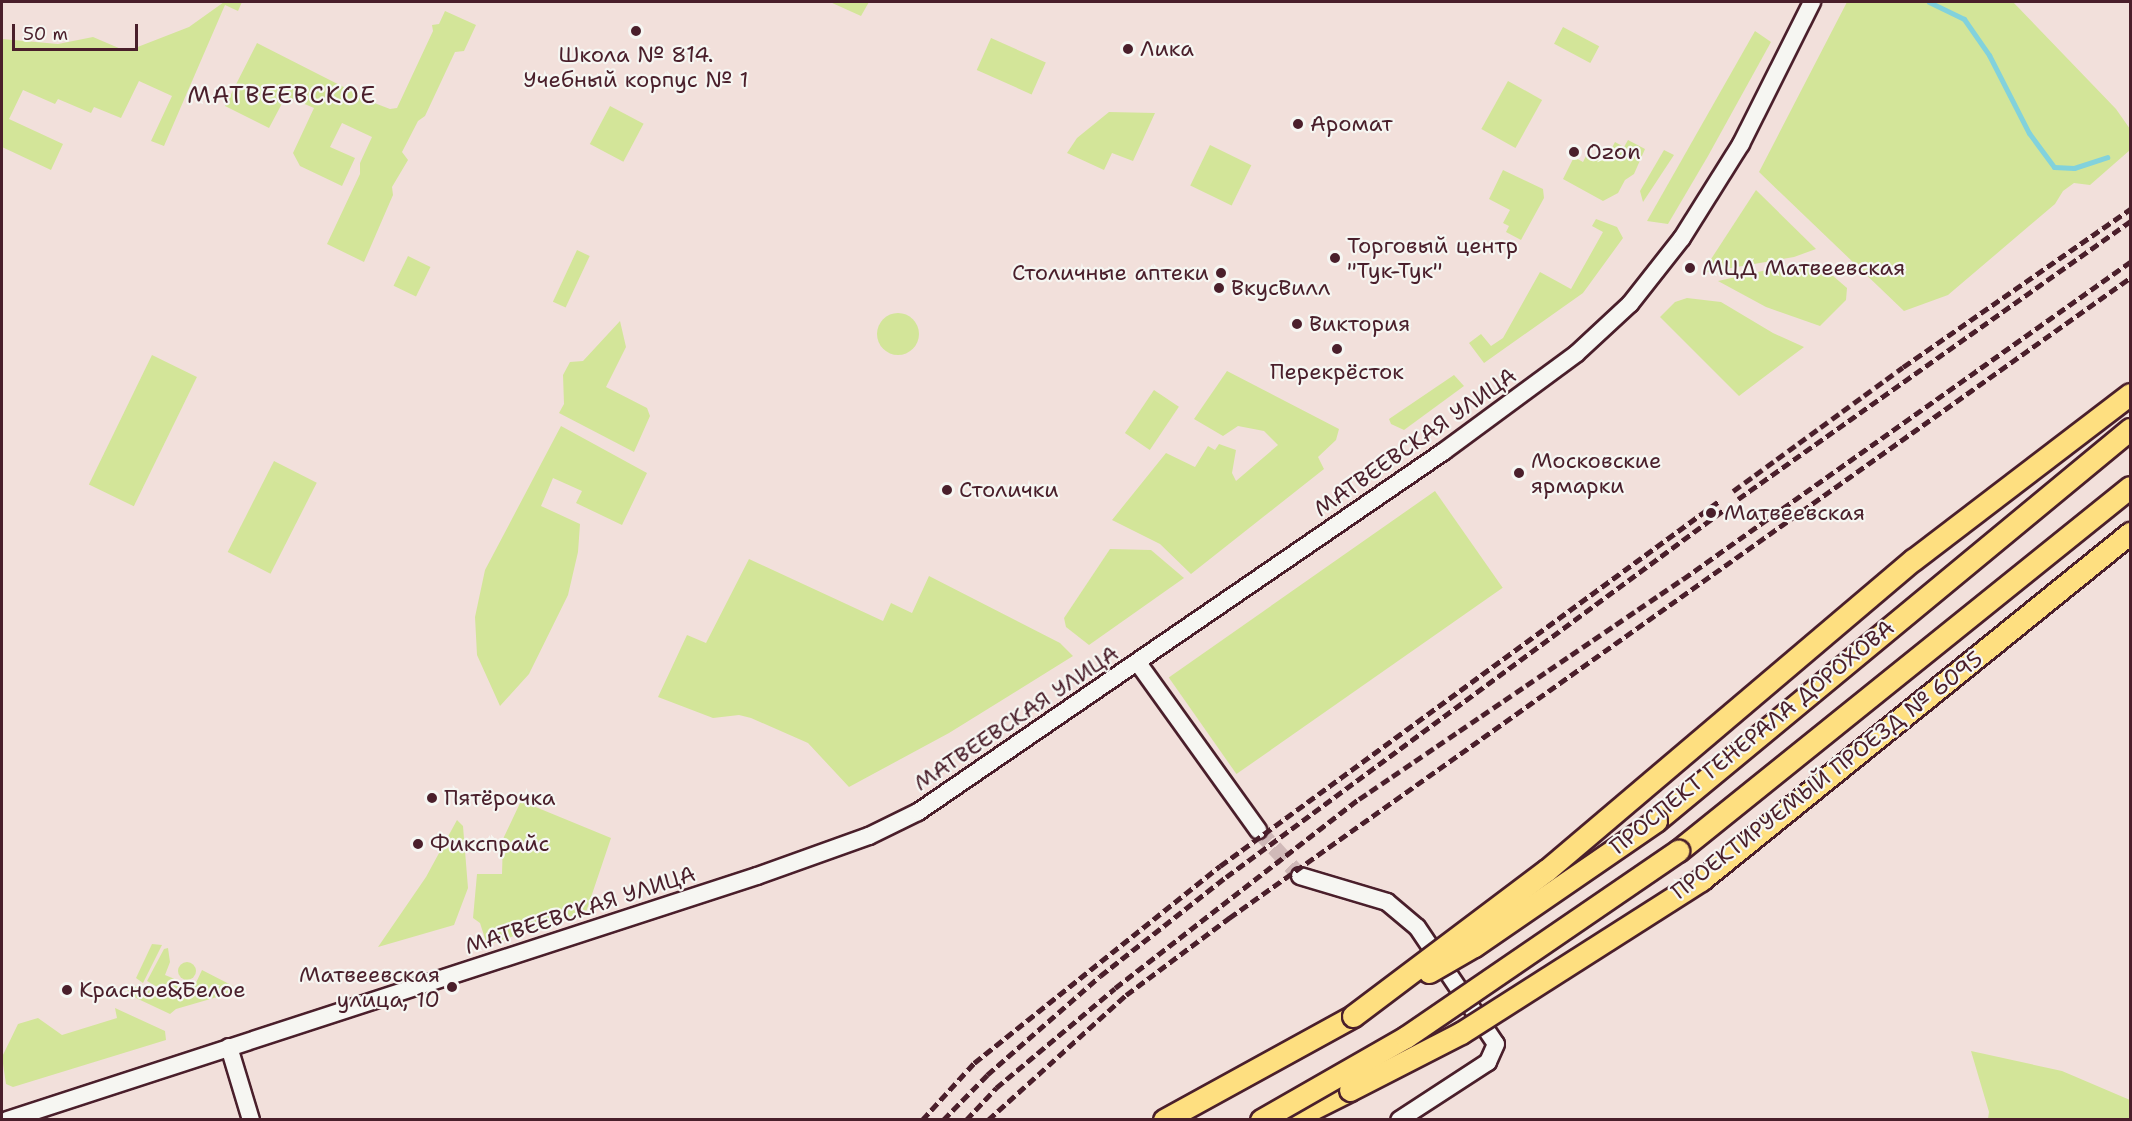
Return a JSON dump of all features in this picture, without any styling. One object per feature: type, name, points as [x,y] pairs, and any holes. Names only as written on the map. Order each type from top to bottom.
[{"type":"main road","points":[[1353,1016],[1547,870],[1912,560],[2130,394]]},
{"type":"main road","name":"ПРОСПЕКТ ГЕНЕРАЛА ДОРОХОВА","points":[[1164,1119],[1353,1016],[1474,946],[1656,821],[2130,429]]},
{"type":"main road","name":"ПРОСПЕКТ ГЕНЕРАЛА ДОРОХОВА","points":[[1261,1119],[1406,1037],[1678,851],[2130,488]]},
{"type":"main road","name":"ПРОЕКТИРУЕМЫЙ ПРОЕЗД № 6095","points":[[1290,1119],[1461,1033],[1701,880],[2130,533]]},
{"type":"street","name":"МАТВЕЕВСКАЯ УЛИЦА","points":[[7,1119],[757,876],[869,836],[918,812],[1138,663],[1512,402],[1576,354],[1630,303],[1682,238],[1729,164],[1812,2]]},
{"type":"street","points":[[1138,663],[1258,830]]},
{"type":"street","points":[[1300,876],[1387,902],[1417,927],[1496,1044],[1488,1062],[1399,1119]]},
{"type":"street","points":[[229,1047],[251,1119]]},
{"type":"green space","points":[[224,2],[242,2],[238,11],[225,5],[164,146],[151,141],[172,96],[139,81],[121,118],[94,107],[91,113],[58,99],[55,104],[23,90],[9,119],[63,144],[51,170],[2,147],[2,39],[58,44],[93,37],[121,49],[135,48],[189,27]]},
{"type":"green space","points":[[830,2],[869,2],[861,16]]},
{"type":"green space","points":[[1847,2],[2013,2],[2116,109],[2130,129],[2130,150],[2090,185],[2074,183],[2063,191],[2055,204],[1948,295],[1904,311],[1759,172]]},
{"type":"green space","points":[[445,11],[476,25],[464,51],[455,52],[425,116],[418,121],[402,152],[408,160],[392,187],[393,195],[364,262],[327,244],[360,174],[360,163],[372,137],[342,123],[330,147],[355,158],[342,186],[300,166],[293,153],[314,108],[286,96],[269,128],[225,106],[257,43],[377,104],[390,109],[397,108],[433,31],[432,25],[439,24]]},
{"type":"green space","points":[[1563,27],[1599,46],[1590,63],[1554,44]]},
{"type":"green space","points":[[1755,31],[1771,42],[1708,156],[1668,224],[1647,221]]},
{"type":"green space","points":[[991,38],[1046,62],[1032,94],[977,70]]},
{"type":"green space","points":[[1508,81],[1542,100],[1515,148],[1481,129]]},
{"type":"green space","points":[[610,106],[644,124],[623,162],[590,144]]},
{"type":"green space","points":[[1109,112],[1155,113],[1133,161],[1112,153],[1104,170],[1067,153],[1077,138]]},
{"type":"green space","points":[[1628,140],[1645,149],[1634,174],[1625,180],[1618,193],[1603,201],[1563,179],[1574,157],[1583,162],[1588,152],[1605,161],[1615,142],[1624,147]]},
{"type":"green space","points":[[1210,145],[1251,165],[1232,206],[1190,185]]},
{"type":"green space","points":[[1664,150],[1674,155],[1643,202],[1640,191]]},
{"type":"green space","points":[[1503,170],[1543,189],[1544,198],[1521,240],[1506,232],[1509,226],[1503,223],[1510,210],[1489,199]]},
{"type":"green space","points":[[1756,190],[1816,249],[1794,257],[1702,273]]},
{"type":"green space","points":[[1596,219],[1617,227],[1623,238],[1583,293],[1484,363],[1469,343],[1481,334],[1491,346],[1503,338],[1540,272],[1571,289],[1603,232],[1592,226]]},
{"type":"green space","points":[[577,250],[590,256],[566,308],[553,302]]},
{"type":"green space","points":[[408,256],[430,267],[416,297],[394,286]]},
{"type":"green space","points":[[1793,264],[1825,269],[1847,288],[1846,300],[1820,326],[1766,307],[1718,281]]},
{"type":"green space","points":[[1687,298],[1721,302],[1773,333],[1804,347],[1739,396],[1660,317],[1675,302]]},
{"type":"green space","points":[[898,313],[906,314],[913,319],[918,326],[918,342],[913,349],[906,354],[898,355],[890,354],[883,349],[878,342],[877,334],[878,326],[883,319],[890,314]]},
{"type":"green space","points":[[620,321],[626,347],[606,387],[647,408],[650,416],[634,452],[559,413],[564,404],[563,375],[570,362],[583,361]]},
{"type":"green space","points":[[152,355],[197,377],[134,506],[89,484]]},
{"type":"green space","points":[[1227,371],[1339,429],[1336,440],[1318,457],[1324,469],[1191,574],[1160,544],[1112,520],[1166,453],[1195,467],[1208,446],[1215,450],[1219,444],[1236,450],[1232,473],[1236,481],[1278,445],[1264,431],[1238,426],[1223,436],[1194,419]]},
{"type":"green space","points":[[1454,375],[1464,386],[1404,430],[1391,424],[1389,419]]},
{"type":"green space","points":[[1154,390],[1179,407],[1150,450],[1125,433]]},
{"type":"green space","points":[[561,426],[647,473],[622,525],[576,503],[582,491],[553,478],[541,506],[580,524],[578,552],[568,595],[529,674],[500,706],[477,655],[475,617],[485,570]]},
{"type":"green space","points":[[274,461],[317,483],[270,574],[228,552]]},
{"type":"green space","points":[[1435,491],[1503,588],[1236,774],[1169,677]]},
{"type":"green space","points":[[1110,549],[1151,550],[1184,578],[1089,645],[1066,627],[1064,618]]},
{"type":"green space","points":[[749,559],[883,621],[891,603],[912,613],[929,576],[1060,643],[1073,656],[949,733],[849,787],[808,743],[751,718],[739,715],[713,718],[658,697],[687,635],[706,643]]},
{"type":"green space","points":[[521,801],[611,838],[586,912],[487,945],[480,923],[473,918],[477,874],[502,874],[503,839]]},
{"type":"green space","points":[[457,820],[463,826],[468,888],[454,925],[378,947],[426,877]]},
{"type":"green space","points":[[152,944],[162,945],[143,983],[136,978]]},
{"type":"green space","points":[[168,948],[170,962],[165,975],[194,987],[202,970],[233,986],[231,993],[176,1009],[170,1014],[136,998],[125,989],[127,985],[171,995],[147,981],[164,949]]},
{"type":"green space","points":[[187,962],[195,967],[196,971],[191,979],[187,980],[179,975],[178,971],[183,963]]},
{"type":"green space","points":[[115,1008],[165,1031],[166,1040],[13,1087],[6,1084],[2,1057],[18,1024],[38,1018],[62,1035],[117,1018]]},
{"type":"green space","points":[[1971,1051],[2062,1071],[2130,1100],[2130,1119],[1988,1119],[1989,1112]]},
{"type":"waterway","points":[[1929,2],[1964,19],[1989,55],[2029,133],[2054,167],[2074,168],[2107,157]]},
{"type":"tunnel","points":[[1258,830],[1300,876]]},
{"type":"railway","points":[[1733,491],[1903,367],[2130,209]]},
{"type":"railway","points":[[1738,499],[2130,221]]},
{"type":"railway","points":[[966,1120],[996,1088],[1115,988],[1359,799],[1683,579],[2130,262]]},
{"type":"railway","points":[[988,1120],[1126,995],[1229,918],[2130,278]]},
{"type":"railway","points":[[922,1120],[974,1063],[1220,866],[1719,501]]},
{"type":"railway","points":[[943,1120],[987,1075],[1100,976],[1226,877],[1725,509]]},
{"type":"place","name":"Школа № 814. Учебный корпус № 1","points":[[636,31]]},
{"type":"place","name":"Лика","points":[[1128,49]]},
{"type":"place","name":"Аромат","points":[[1298,124]]},
{"type":"place","name":"Ozon","points":[[1574,152]]},
{"type":"place","name":"Торговый центр \"Тук-Тук\"","points":[[1335,258]]},
{"type":"place","name":"МЦД Матвеевская","points":[[1690,268]]},
{"type":"place","name":"Столичные аптеки","points":[[1221,273]]},
{"type":"place","name":"ВкусВилл","points":[[1219,288]]},
{"type":"place","name":"Виктория","points":[[1297,324]]},
{"type":"place","name":"Перекрёсток","points":[[1337,349]]},
{"type":"place","name":"Московские ярмарки","points":[[1519,473]]},
{"type":"place","name":"Столички","points":[[947,490]]},
{"type":"place","name":"Матвеевская","points":[[1711,513]]},
{"type":"place","name":"Пятёрочка","points":[[432,798]]},
{"type":"place","name":"Фикспрайс","points":[[418,844]]},
{"type":"place","name":"Матвеевская улица, 10","points":[[452,987]]},
{"type":"place","name":"Красное&Белое","points":[[67,990]]},
{"type":"district","name":"МАТВЕЕВСКОЕ","points":[[282,96]]}]
